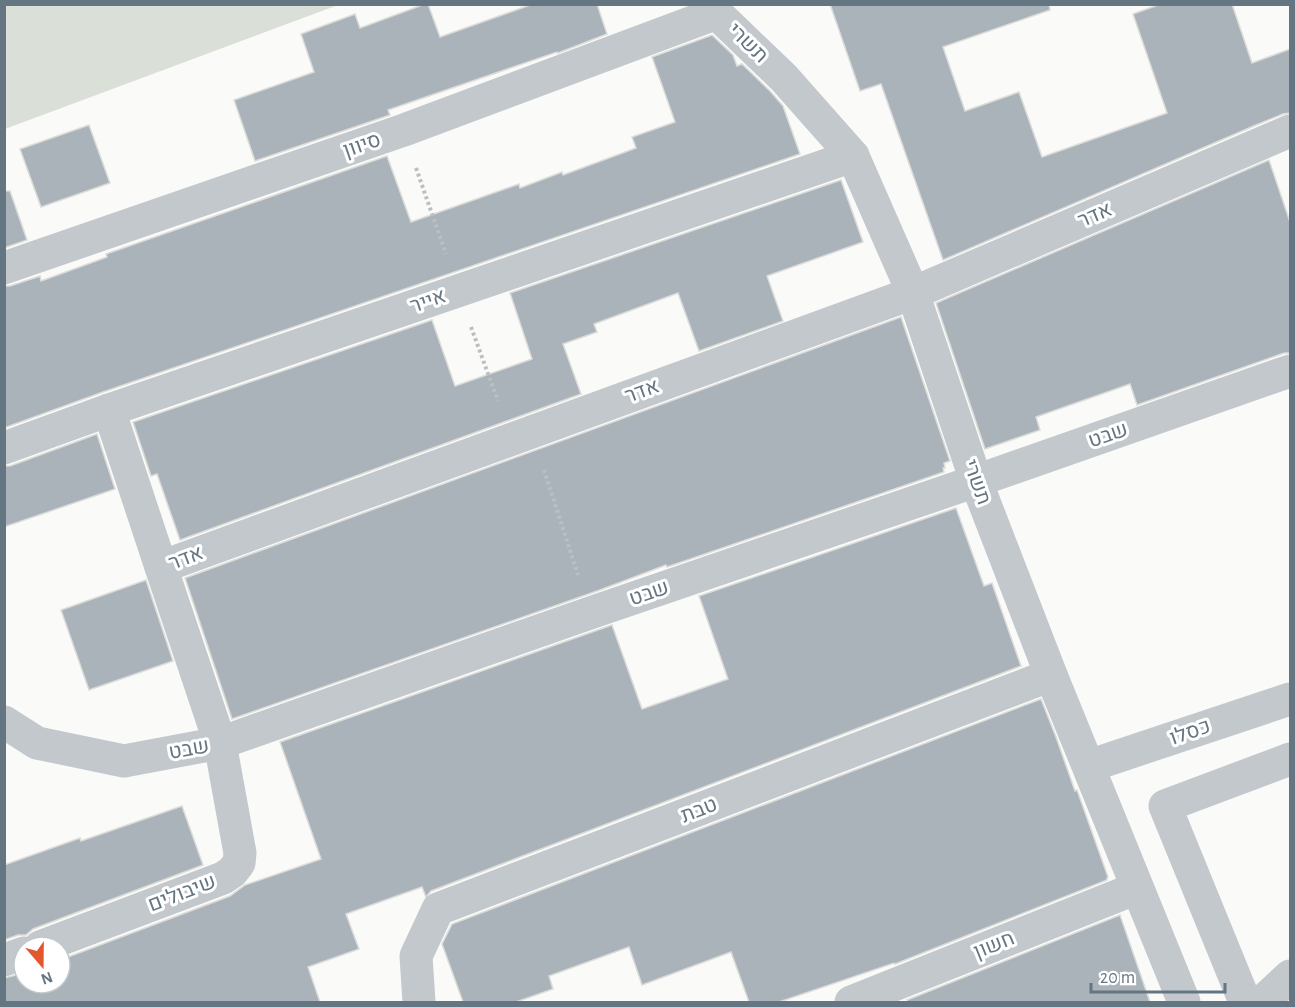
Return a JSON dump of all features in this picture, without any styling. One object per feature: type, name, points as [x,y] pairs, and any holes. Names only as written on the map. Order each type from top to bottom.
[{"type":"street","name":"סיוון","points":[[4,268],[404,130],[712,9]]},
{"type":"street","name":"תשרי","points":[[712,9],[784,78],[852,156],[913,293],[976,481],[1051,675],[1184,1002]]},
{"type":"street","name":"אדר","points":[[220,743],[160,567],[913,293],[1290,132]]},
{"type":"street","name":"אייר","points":[[4,448],[852,156]]},
{"type":"street","name":"שבט","points":[[4,722],[37,743],[124,761],[220,743],[1290,372]]},
{"type":"street","points":[[109,410],[160,567]]},
{"type":"street","name":"טבת","points":[[419,1002],[417,956],[438,909],[1051,675]]},
{"type":"street","name":"כסלו","points":[[1089,766],[1290,699]]},
{"type":"street","name":"שיבולים","points":[[72,935],[212,882],[232,872],[239,863],[239,843],[220,743]]},
{"type":"street","points":[[1245,1002],[1165,806],[1290,759]]},
{"type":"street","name":"חשון","points":[[851,1002],[1137,888]]},
{"type":"street","points":[[1262,1002],[1290,976]]},
{"type":"path","points":[[404,130],[507,426],[531,432],[590,613]]},
{"type":"shaded area","points":[[5,4],[338,4],[338,5],[5,129]]},
{"type":"building","points":[[428,4],[440,37],[533,4],[597,4],[607,34],[558,53],[388,110],[390,115],[255,161],[234,100],[314,72],[301,34],[355,14],[360,28]]},
{"type":"building","points":[[830,4],[1049,4],[1050,10],[943,47],[965,111],[1019,92],[1042,157],[1167,113],[1133,14],[1161,4],[1232,4],[1252,63],[1290,49],[1290,113],[1256,125],[943,260],[881,84],[860,91]]},
{"type":"building","points":[[712,35],[733,55],[737,66],[742,64],[783,106],[800,154],[103,392],[4,428],[4,286],[40,276],[41,281],[107,257],[106,254],[387,156],[411,222],[519,184],[520,188],[562,172],[563,175],[636,148],[632,137],[675,122],[652,57]]},
{"type":"building","points":[[89,125],[110,183],[41,207],[20,149]]},
{"type":"building","points":[[1269,160],[1290,222],[1290,353],[1284,353],[1137,405],[1130,384],[1036,417],[1040,430],[985,449],[936,303]]},
{"type":"building","points":[[841,180],[863,242],[767,276],[783,321],[699,351],[678,293],[594,324],[597,332],[563,344],[581,394],[180,540],[157,474],[151,476],[133,422],[432,320],[455,386],[532,359],[510,293]]},
{"type":"building","points":[[4,191],[10,191],[27,240],[4,248]]},
{"type":"building","points":[[901,317],[950,461],[944,463],[944,472],[667,567],[666,565],[232,719],[185,578]]},
{"type":"building","points":[[97,434],[115,489],[4,527],[4,466],[10,466]]},
{"type":"building","points":[[956,508],[984,586],[992,583],[1021,666],[431,891],[426,897],[422,887],[346,914],[359,949],[308,967],[320,1002],[4,1002],[4,978],[12,976],[12,995],[72,995],[72,955],[230,896],[245,885],[321,859],[280,742],[612,625],[642,709],[728,679],[699,596]]},
{"type":"building","points":[[146,580],[173,661],[89,690],[61,610]]},
{"type":"building","points":[[1041,699],[1075,791],[1077,790],[1108,877],[1107,880],[895,964],[779,1002],[749,1002],[731,952],[642,985],[629,947],[549,976],[553,989],[516,1002],[463,1002],[442,944],[452,924]]},
{"type":"building","points":[[182,806],[203,865],[33,929],[26,935],[12,935],[12,937],[4,940],[4,865],[80,838],[81,841]]},
{"type":"building","points":[[1120,915],[1150,1002],[908,1002],[907,1000]]}]
